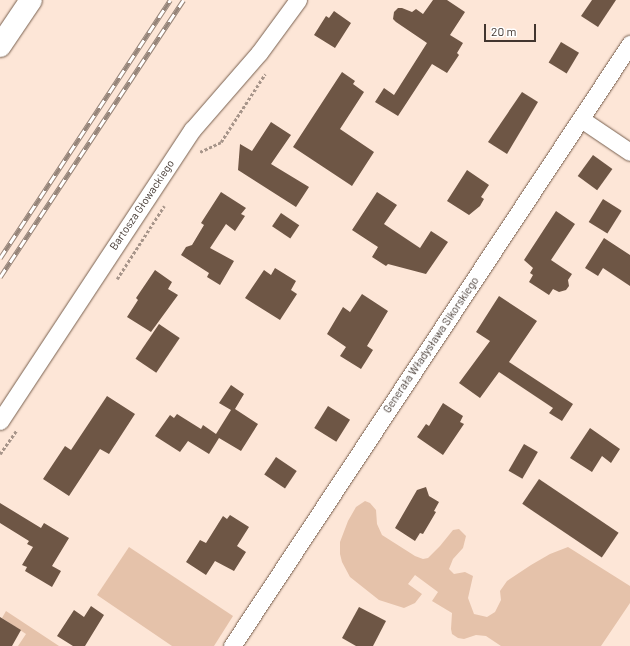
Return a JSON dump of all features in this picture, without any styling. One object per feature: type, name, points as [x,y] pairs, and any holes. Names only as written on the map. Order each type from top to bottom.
[{"type":"main road","points":[[0,46],[30,0]]},
{"type":"street","name":"Bartosza Głowackiego","points":[[0,421],[192,130],[259,53],[298,0]]},
{"type":"street","name":"Generała Władysława Sikorskiego","points":[[232,646],[630,44]]},
{"type":"street","points":[[581,119],[630,152]]},
{"type":"path","points":[[196,156],[202,149],[216,145],[220,142],[267,72]]},
{"type":"path","points":[[112,285],[168,200]]},
{"type":"path","points":[[0,454],[18,428]]},
{"type":"shaded area","points":[[365,501],[370,503],[376,510],[377,524],[382,535],[415,556],[423,559],[428,558],[453,530],[459,529],[466,536],[463,548],[453,559],[449,569],[454,574],[465,572],[473,576],[468,598],[474,614],[487,617],[495,612],[501,600],[500,591],[507,581],[550,554],[568,547],[630,586],[630,603],[601,646],[501,646],[486,636],[476,635],[464,639],[458,638],[452,634],[452,613],[432,601],[438,592],[415,575],[408,584],[422,594],[415,603],[404,608],[379,600],[350,577],[342,562],[340,542],[348,521],[356,507]]},
{"type":"shaded area","points":[[129,547],[233,616],[214,646],[172,646],[97,595]]},
{"type":"shaded area","points":[[6,611],[59,646],[18,646],[26,634],[2,618]]},
{"type":"building","points":[[433,0],[447,0],[465,12],[450,35],[463,43],[457,53],[459,55],[447,73],[432,64],[398,116],[375,102],[384,88],[394,95],[427,43],[396,22],[393,19],[394,12],[398,8],[402,8],[412,12],[416,9],[423,14]]},
{"type":"building","points":[[592,0],[616,0],[598,27],[581,16]]},
{"type":"building","points":[[334,11],[351,23],[335,48],[314,35],[326,16],[329,18]]},
{"type":"building","points":[[561,42],[579,53],[567,73],[549,63]]},
{"type":"building","points":[[342,72],[355,81],[353,84],[364,92],[340,129],[374,152],[352,186],[293,147]]},
{"type":"building","points":[[522,92],[538,102],[507,154],[488,142]]},
{"type":"building","points":[[271,122],[291,135],[271,164],[309,187],[296,207],[238,170],[240,144],[252,151]]},
{"type":"building","points":[[593,155],[612,169],[597,190],[578,176]]},
{"type":"building","points":[[467,170],[489,185],[481,197],[484,199],[480,206],[469,215],[447,201]]},
{"type":"building","points":[[221,192],[246,208],[241,214],[245,216],[235,231],[226,224],[210,248],[234,261],[220,285],[207,277],[209,273],[181,255],[186,247],[192,245],[204,225],[201,223]]},
{"type":"building","points":[[377,192],[397,205],[384,224],[420,248],[431,231],[448,242],[426,274],[388,264],[386,266],[372,257],[378,247],[352,230]]},
{"type":"building","points":[[603,199],[622,211],[607,234],[589,222]]},
{"type":"building","points":[[556,211],[575,224],[551,260],[572,274],[568,280],[569,286],[566,290],[559,292],[553,289],[549,295],[529,282],[533,275],[530,273],[533,268],[524,260]]},
{"type":"building","points":[[281,213],[299,225],[290,239],[272,226]]},
{"type":"building","points":[[604,238],[630,255],[630,286],[603,268],[598,276],[585,268]]},
{"type":"building","points":[[275,268],[296,281],[291,290],[297,294],[280,320],[245,298],[264,270],[271,275]]},
{"type":"building","points":[[155,270],[172,282],[168,289],[178,295],[151,332],[127,317],[138,300],[136,298]]},
{"type":"building","points":[[362,294],[388,311],[367,346],[373,350],[361,369],[340,356],[346,347],[327,334],[343,307],[350,312]]},
{"type":"building","points":[[499,296],[537,321],[509,362],[573,404],[562,421],[549,413],[553,408],[499,372],[480,398],[459,383],[490,341],[476,332]]},
{"type":"building","points":[[159,324],[180,338],[156,373],[136,359]]},
{"type":"building","points":[[231,385],[244,394],[235,409],[258,424],[241,451],[219,438],[209,454],[188,441],[180,452],[155,436],[170,415],[174,418],[177,414],[201,429],[203,425],[216,434],[231,410],[219,403]]},
{"type":"building","points":[[107,396],[135,414],[109,454],[100,449],[69,496],[43,479],[65,446],[71,450]]},
{"type":"building","points":[[443,403],[463,416],[460,422],[464,424],[443,455],[417,437],[426,424],[429,426]]},
{"type":"building","points":[[328,406],[350,420],[336,442],[314,428]]},
{"type":"building","points":[[590,428],[620,449],[611,463],[602,456],[592,472],[570,458]]},
{"type":"building","points":[[524,444],[538,452],[522,479],[508,471]]},
{"type":"building","points":[[276,457],[297,471],[285,488],[264,474]]},
{"type":"building","points":[[539,479],[619,533],[602,558],[522,504]]},
{"type":"building","points":[[426,487],[429,496],[439,502],[434,511],[436,512],[423,534],[420,533],[415,541],[395,528],[417,490]]},
{"type":"building","points":[[0,503],[41,528],[44,523],[69,538],[52,566],[61,571],[52,587],[25,571],[27,567],[22,565],[33,547],[27,544],[29,541],[0,523]]},
{"type":"building","points":[[230,515],[249,527],[237,546],[246,552],[234,571],[215,561],[206,575],[186,562],[200,540],[206,543],[223,516],[227,519]]},
{"type":"building","points":[[91,606],[104,615],[85,646],[73,646],[57,636],[74,610],[84,617]]},
{"type":"building","points":[[359,607],[386,621],[373,646],[356,646],[342,638]]},
{"type":"building","points":[[0,617],[21,630],[12,646],[0,646]]},
{"type":"railway","points":[[0,258],[170,0]]},
{"type":"railway","points":[[0,277],[183,0]]}]
